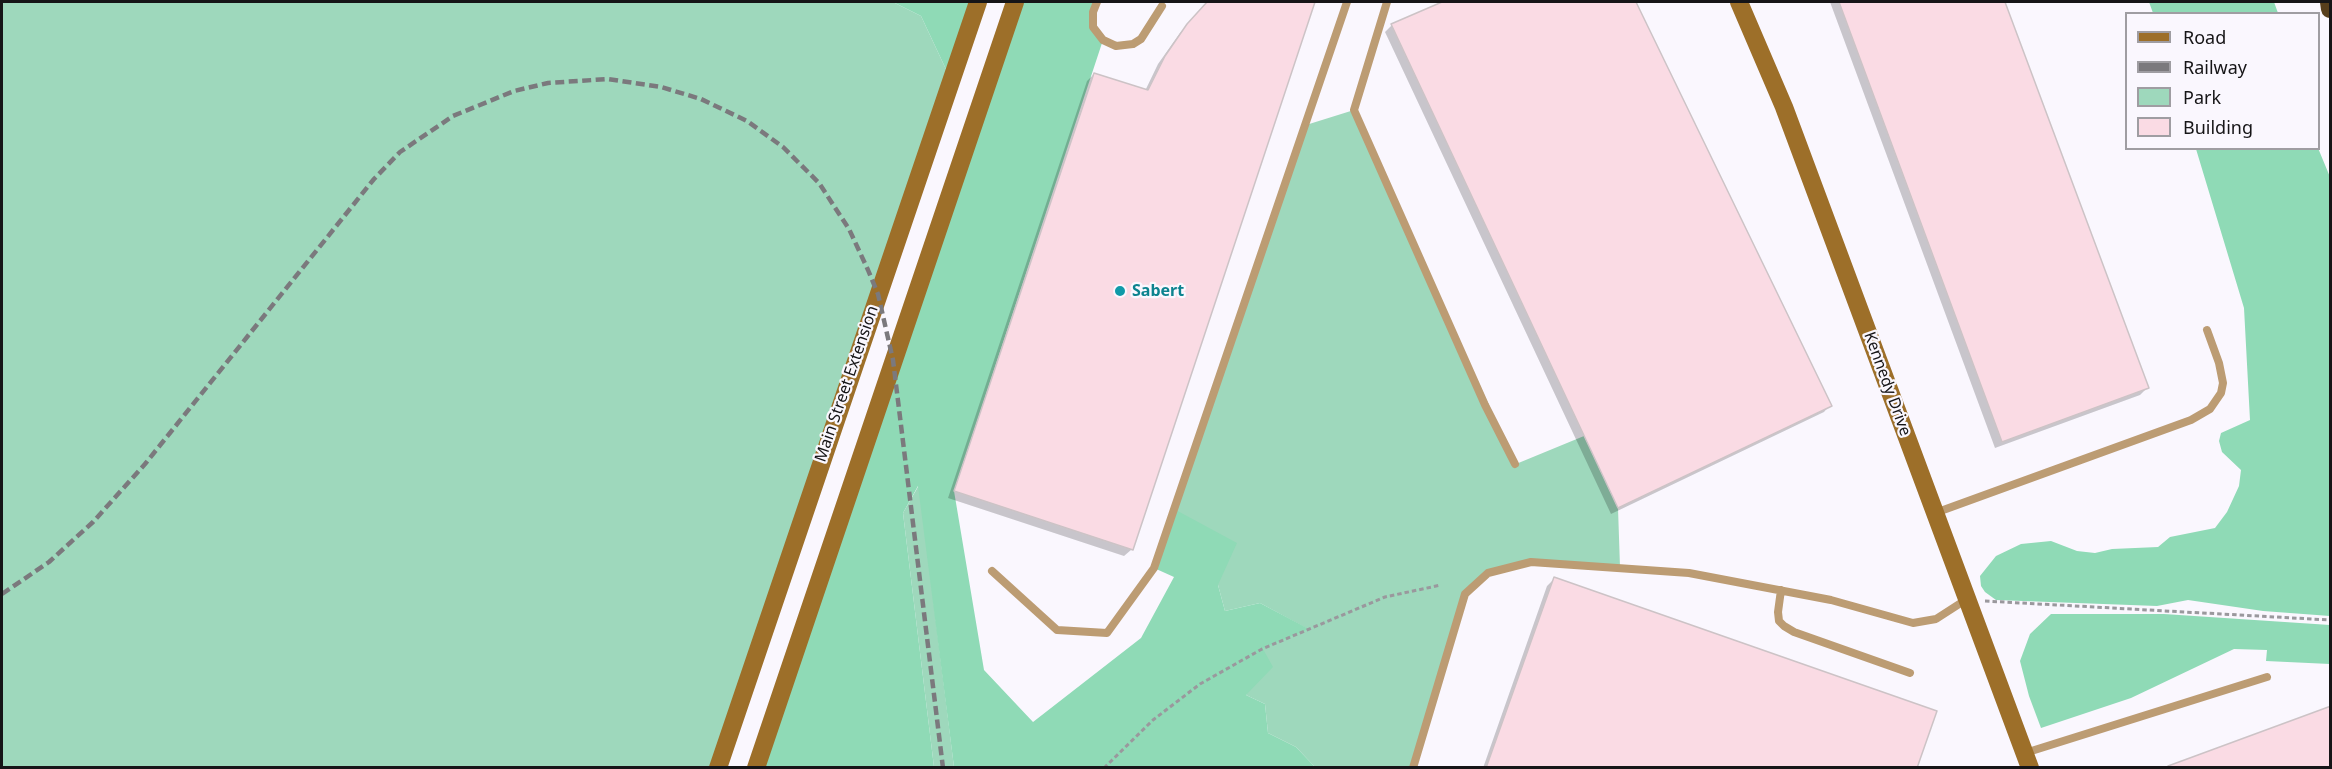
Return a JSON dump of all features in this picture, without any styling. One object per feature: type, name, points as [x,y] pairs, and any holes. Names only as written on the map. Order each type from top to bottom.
[{"type":"highway","points":[[2329,2],[2331,9]]},
{"type":"main road","name":"Main Street Extension","points":[[718,768],[978,2]]},
{"type":"main road","points":[[756,768],[1015,2]]},
{"type":"main road","name":"Kennedy Drive","points":[[1739,2],[1784,106],[2027,760]]},
{"type":"lane","points":[[1097,2],[1093,12],[1093,27],[1103,40],[1116,46],[1125,46],[1141,39],[1162,6]]},
{"type":"lane","points":[[992,571],[1057,630],[1107,633],[1154,568],[1347,2]]},
{"type":"lane","points":[[1387,2],[1354,110],[1485,405],[1515,464]]},
{"type":"lane","points":[[1935,513],[2191,420],[2210,409],[2221,393],[2223,383],[2219,363],[2207,330]]},
{"type":"lane","points":[[1413,768],[1465,594],[1488,573],[1531,562],[1689,573],[1831,600],[1913,623],[1936,618],[1967,599]]},
{"type":"lane","points":[[1781,590],[1778,612],[1779,621],[1784,626],[1794,632],[1910,673]]},
{"type":"lane","points":[[2027,760],[2267,677]]},
{"type":"path","points":[[1104,768],[1154,720],[1200,684],[1262,649],[1385,597],[1441,585]]},
{"type":"path","points":[[1988,601],[2331,620]]},
{"type":"green space","points":[[2,2],[893,2],[921,16],[951,80],[718,767],[2,767]]},
{"type":"green space","points":[[893,2],[978,2],[951,80],[921,16]]},
{"type":"green space","points":[[1015,2],[1097,2],[1092,20],[1103,40],[954,491],[984,670],[1033,722],[1141,638],[1174,577],[1154,568],[1174,509],[1237,543],[1218,585],[1225,611],[1260,603],[1309,629],[1263,649],[1273,667],[1246,695],[1265,704],[1268,733],[1296,747],[1315,767],[954,767],[918,486],[903,513],[934,767],[756,768]]},
{"type":"green space","points":[[2149,2],[2274,2],[2278,12],[2153,12]]},
{"type":"green space","points":[[1354,110],[1516,464],[1584,436],[1618,508],[1620,567],[1531,562],[1488,573],[1465,594],[1413,767],[1315,767],[1296,747],[1268,733],[1265,704],[1246,695],[1262,649],[1308,629],[1260,603],[1225,611],[1218,585],[1174,509],[1306,125]]},
{"type":"green space","points":[[2196,150],[2319,150],[2330,177],[2330,616],[2263,611],[2188,600],[2157,606],[1996,600],[1985,592],[1981,586],[1980,576],[1996,556],[2021,544],[2051,541],[2077,551],[2095,553],[2112,549],[2158,547],[2170,537],[2215,528],[2227,512],[2239,486],[2241,470],[2222,452],[2219,441],[2221,433],[2250,420],[2244,308]]},
{"type":"green space","points":[[919,485],[954,767],[934,767],[903,513]]},
{"type":"green space","points":[[2051,614],[2164,614],[2330,625],[2330,664],[2266,661],[2267,650],[2234,649],[2131,698],[2041,728],[2029,696],[2020,661],[2030,634]]},
{"type":"building","name":"Sabert","points":[[1207,2],[1315,2],[1133,550],[954,491],[1094,73],[1148,90],[1165,56],[1187,24]]},
{"type":"building","points":[[1442,2],[1636,2],[1832,406],[1618,508],[1391,24]]},
{"type":"building","points":[[1839,2],[2005,2],[2149,388],[2002,442]]},
{"type":"building","points":[[1554,577],[1937,711],[1917,768],[1486,768]]},
{"type":"building","points":[[2331,706],[2331,768],[2168,768],[2168,766]]},
{"type":"railway","points":[[2,594],[49,562],[93,522],[145,464],[374,179],[400,152],[453,116],[514,91],[548,83],[608,79],[661,87],[701,99],[747,121],[783,147],[819,183],[849,229],[878,294],[893,360],[943,768]]},
{"type":"place","name":"Sabert","points":[[1120,291]]}]
